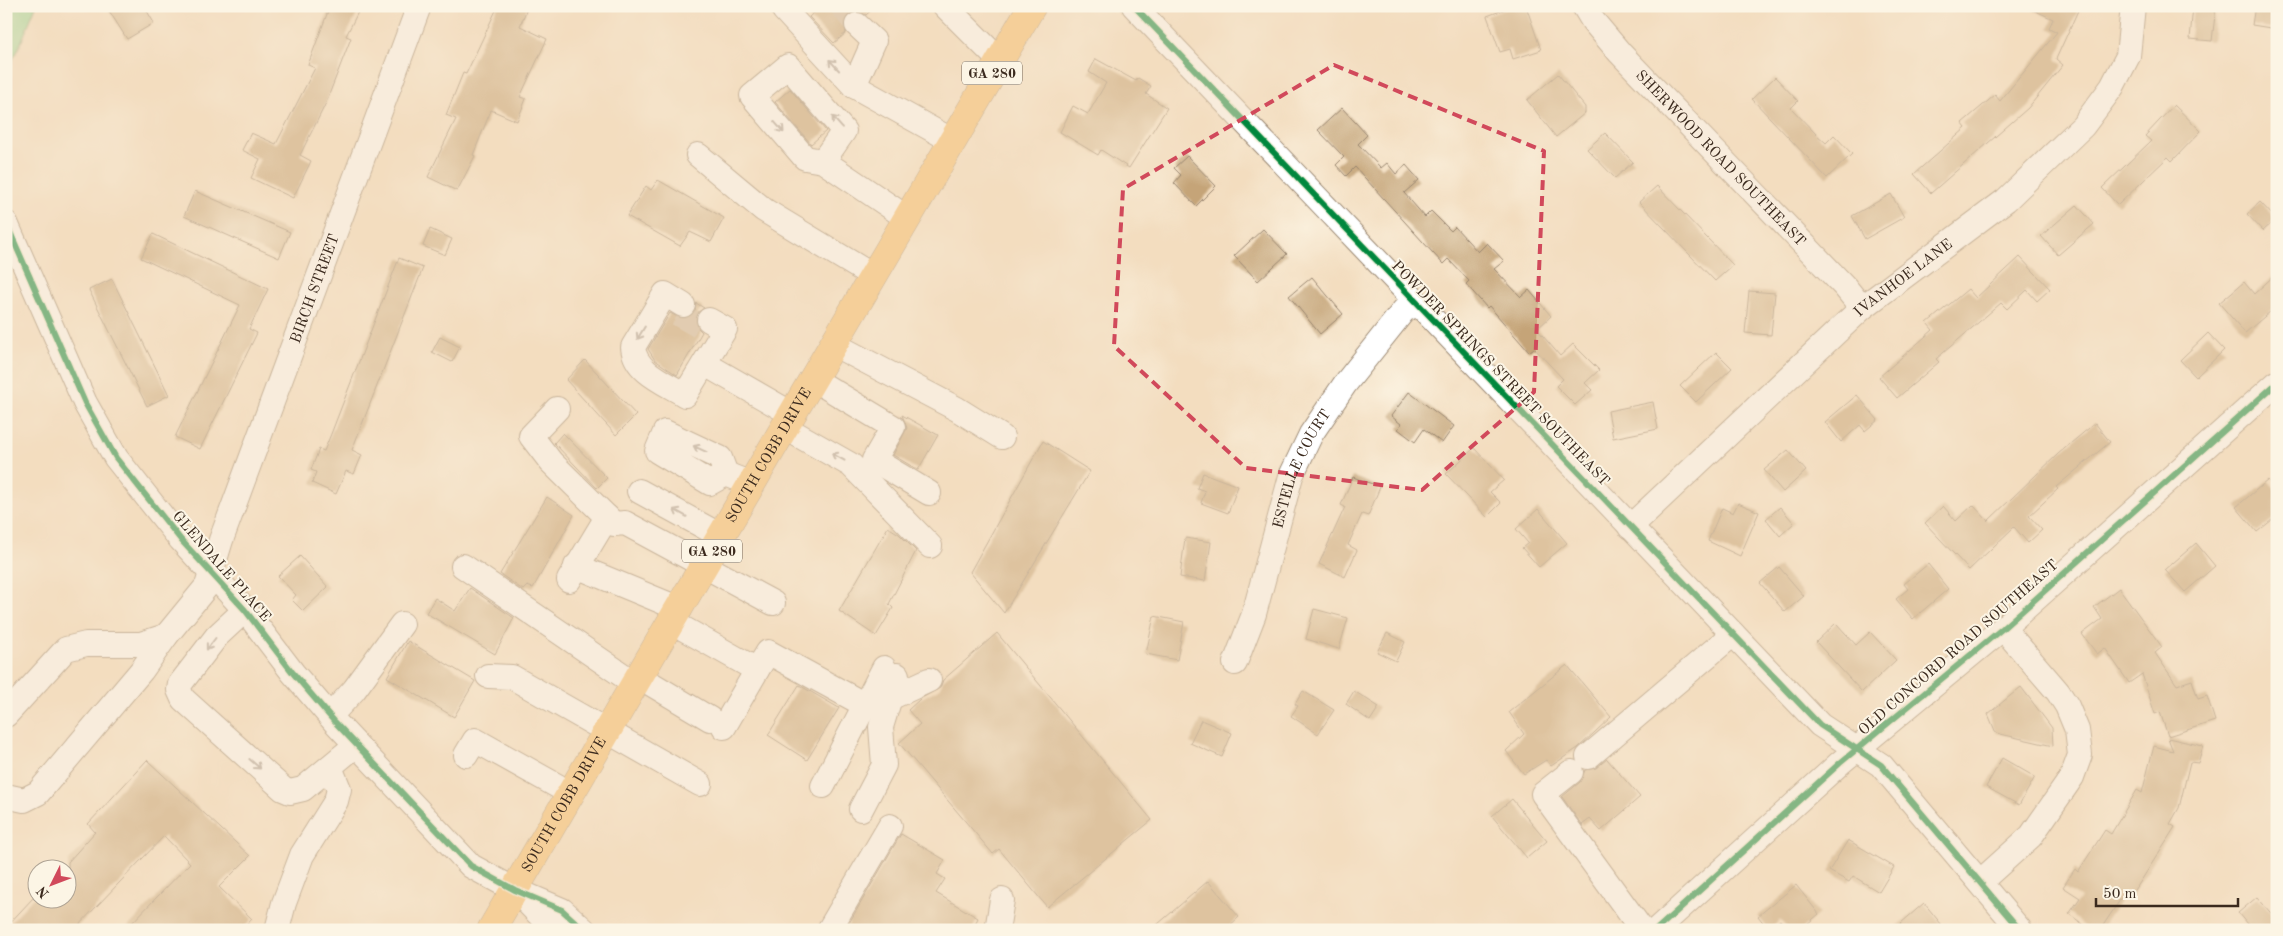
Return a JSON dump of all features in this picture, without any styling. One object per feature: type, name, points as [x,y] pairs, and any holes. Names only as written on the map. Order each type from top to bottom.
[{"type":"main road","name":"SOUTH COBB DRIVE","points":[[491,930],[1032,6]]},
{"type":"street","name":"BIRCH STREET","points":[[6,796],[24,800],[38,793],[142,670],[166,636],[207,586],[210,571],[419,6]]},
{"type":"street","points":[[788,6],[784,10],[854,86],[953,141]]},
{"type":"street","points":[[946,6],[1000,61]]},
{"type":"street","name":"SHERWOOD ROAD SOUTHEAST","points":[[1584,6],[1620,53],[1845,287],[1862,308]]},
{"type":"street","name":"IVANHOE LANE","points":[[1630,527],[1862,308],[2006,200],[2083,126],[2112,87],[2128,56],[2133,6]]},
{"type":"street","name":"POWDER SPRINGS STREET SOUTHEAST","points":[[1142,9],[1417,304],[1820,725],[1881,765],[2020,930]]},
{"type":"street","points":[[854,86],[874,41],[857,25]]},
{"type":"street","points":[[698,155],[764,210],[873,276]]},
{"type":"street","points":[[823,161],[907,218]]},
{"type":"street","name":"GLENDALE PLACE","points":[[6,223],[84,403],[116,458],[181,540],[245,610],[293,673],[356,745],[430,816],[472,866],[515,890]]},
{"type":"street","name":"ESTELLE COURT","points":[[1235,663],[1254,614],[1291,476],[1311,434],[1345,384],[1404,310],[1417,304]]},
{"type":"street","points":[[674,307],[633,347],[634,354],[641,367],[685,395],[705,364],[711,329]]},
{"type":"street","points":[[833,344],[956,409],[1002,437]]},
{"type":"street","points":[[705,364],[851,465],[930,546]]},
{"type":"street","points":[[812,379],[893,427],[874,460],[929,494]]},
{"type":"street","name":"OLD CONCORD ROAD SOUTHEAST","points":[[1656,930],[1856,750],[2003,628],[2277,383]]},
{"type":"street","points":[[557,409],[531,436],[551,462],[616,520],[773,603]]},
{"type":"street","points":[[661,442],[720,458],[726,474],[751,484]]},
{"type":"street","points":[[639,491],[720,536]]},
{"type":"street","points":[[616,520],[572,573],[675,615],[757,670]]},
{"type":"street","points":[[463,566],[636,680],[717,723],[757,670],[768,652],[865,705]]},
{"type":"street","points":[[245,610],[217,636],[180,684],[180,695],[191,708],[283,789],[290,792],[303,789],[356,745]]},
{"type":"street","points":[[330,716],[354,690],[402,624]]},
{"type":"street","points":[[1980,882],[2030,836],[2072,777],[2080,755],[2077,730],[2067,706],[2058,692],[2003,628]]},
{"type":"street","points":[[1642,930],[1543,794],[1733,634]]},
{"type":"street","points":[[6,715],[66,649],[86,644],[141,644],[166,636]]},
{"type":"street","points":[[822,786],[865,705],[890,671],[890,698],[881,727],[884,765],[861,809]]},
{"type":"street","points":[[488,676],[512,677],[700,784]]},
{"type":"street","points":[[890,698],[929,680]]},
{"type":"street","points":[[466,754],[475,740],[570,793]]},
{"type":"street","points":[[277,930],[284,903],[302,855],[324,816],[336,801],[339,790],[330,767]]},
{"type":"street","points":[[829,930],[890,826]]},
{"type":"street","points":[[515,890],[554,930]]},
{"type":"street","points":[[515,890],[562,910],[584,930]]},
{"type":"street","points":[[998,930],[1002,900]]},
{"type":"highlighted area","points":[[1334,65],[1544,151],[1534,392],[1422,490],[1246,468],[1114,346],[1123,189]]},
{"type":"green space","points":[[6,6],[36,6],[18,50],[6,71]]},
{"type":"building","points":[[106,6],[144,6],[154,23],[127,39]]},
{"type":"building","points":[[330,6],[361,6],[346,36],[351,38],[325,105],[300,155],[311,161],[293,198],[251,178],[260,159],[242,150],[251,133],[276,144],[315,68],[308,65]]},
{"type":"building","points":[[498,6],[528,6],[520,26],[547,39],[520,97],[526,99],[517,121],[491,110],[473,155],[475,156],[457,191],[428,177],[456,119],[446,115],[463,73],[466,74]]},
{"type":"building","points":[[821,6],[876,6],[866,15],[860,12],[847,15],[844,22],[846,33],[834,43],[809,17]]},
{"type":"building","points":[[1514,6],[1526,6],[1541,50],[1513,59],[1510,49],[1500,52],[1487,16]]},
{"type":"building","points":[[2025,6],[2080,6],[2056,59],[2063,65],[2028,108],[1931,193],[1914,174],[1966,128],[1962,123],[1995,95],[2000,101],[2057,32],[2049,28],[2053,19]]},
{"type":"building","points":[[2193,6],[2216,6],[2212,41],[2190,39]]},
{"type":"building","points":[[2255,6],[2277,8],[2277,29],[2252,25]]},
{"type":"building","points":[[1096,59],[1136,81],[1138,78],[1151,86],[1146,94],[1167,108],[1129,168],[1101,150],[1098,155],[1060,132],[1073,106],[1088,114],[1106,83],[1089,72]]},
{"type":"building","points":[[1558,74],[1585,107],[1585,113],[1556,137],[1527,100]]},
{"type":"building","points":[[1775,77],[1798,101],[1791,108],[1816,134],[1826,143],[1834,135],[1852,154],[1827,178],[1752,99]]},
{"type":"building","points":[[790,89],[826,131],[811,144],[775,102]]},
{"type":"building","points":[[2174,105],[2201,131],[2172,161],[2168,157],[2118,205],[2102,188],[2151,141],[2145,136]]},
{"type":"building","points":[[1342,108],[1367,135],[1358,144],[1381,168],[1387,163],[1396,174],[1406,165],[1419,180],[1404,193],[1425,217],[1431,211],[1451,231],[1455,227],[1478,252],[1487,243],[1504,261],[1494,269],[1521,297],[1529,290],[1551,316],[1537,329],[1560,356],[1573,344],[1599,370],[1585,383],[1592,390],[1575,405],[1556,386],[1563,379],[1534,348],[1529,352],[1489,306],[1487,308],[1466,284],[1469,281],[1448,259],[1443,264],[1355,167],[1346,176],[1336,165],[1344,157],[1318,130]]},
{"type":"building","points":[[1605,133],[1633,162],[1615,178],[1587,149]]},
{"type":"building","points":[[1187,156],[1216,186],[1196,206],[1174,183],[1181,175],[1174,168]]},
{"type":"building","points":[[658,180],[724,218],[711,242],[690,232],[680,246],[627,216],[646,186],[651,190]]},
{"type":"building","points":[[1657,186],[1733,265],[1715,281],[1639,202]]},
{"type":"building","points":[[195,191],[290,232],[279,258],[184,216]]},
{"type":"building","points":[[1891,194],[1904,217],[1865,239],[1852,216]]},
{"type":"building","points":[[2260,202],[2276,219],[2263,231],[2247,214]]},
{"type":"building","points":[[2077,205],[2094,224],[2058,255],[2041,236]]},
{"type":"building","points":[[430,229],[452,239],[445,255],[423,246]]},
{"type":"building","points":[[1263,229],[1287,254],[1258,281],[1234,256]]},
{"type":"building","points":[[153,234],[268,289],[249,329],[257,333],[200,449],[175,437],[240,305],[141,258]]},
{"type":"building","points":[[2020,257],[2050,289],[2037,301],[2027,290],[2007,309],[2001,303],[1936,359],[1939,362],[1897,398],[1879,377],[1933,330],[1927,323],[1968,289],[1976,298]]},
{"type":"building","points":[[399,258],[423,268],[352,450],[362,455],[354,474],[346,471],[336,494],[312,483],[316,472],[311,470],[319,449],[324,451]]},
{"type":"building","points":[[2277,273],[2277,306],[2245,333],[2219,303],[2244,282],[2254,294]]},
{"type":"building","points":[[1312,277],[1343,314],[1320,334],[1289,296]]},
{"type":"building","points":[[112,279],[169,395],[147,406],[89,290]]},
{"type":"building","points":[[1749,291],[1775,293],[1771,335],[1745,333]]},
{"type":"building","points":[[696,303],[704,308],[697,313],[695,320],[697,327],[702,332],[677,375],[655,360],[648,349],[670,313],[682,319],[689,317],[695,312]]},
{"type":"building","points":[[2208,333],[2224,350],[2196,377],[2180,360]]},
{"type":"building","points":[[440,337],[460,347],[452,362],[432,352]]},
{"type":"building","points":[[1716,352],[1732,368],[1696,402],[1680,386]]},
{"type":"building","points":[[585,360],[636,415],[616,435],[566,380]]},
{"type":"building","points":[[1409,392],[1454,426],[1442,443],[1424,429],[1415,442],[1398,429],[1401,424],[1391,416]]},
{"type":"building","points":[[1857,395],[1878,420],[1865,431],[1860,425],[1841,442],[1825,422]]},
{"type":"building","points":[[1653,402],[1658,429],[1613,438],[1608,411]]},
{"type":"building","points":[[902,415],[938,435],[918,470],[893,455],[907,428]]},
{"type":"building","points":[[2095,423],[2110,442],[2056,487],[2058,489],[2029,516],[2042,530],[2028,543],[2014,527],[1969,570],[1925,523],[1943,506],[1956,521],[1973,505],[1988,521],[2058,454]]},
{"type":"building","points":[[563,433],[607,478],[597,488],[554,443]]},
{"type":"building","points":[[1043,441],[1090,471],[1004,613],[970,572]]},
{"type":"building","points":[[1474,448],[1504,480],[1490,492],[1501,503],[1487,517],[1446,474]]},
{"type":"building","points":[[1788,450],[1806,471],[1783,492],[1764,470]]},
{"type":"building","points":[[1203,473],[1238,486],[1228,513],[1201,503],[1205,491],[1197,488]]},
{"type":"building","points":[[1353,477],[1380,487],[1368,516],[1362,514],[1348,545],[1357,550],[1345,577],[1319,564],[1345,507],[1341,505]]},
{"type":"building","points":[[2268,480],[2277,491],[2277,516],[2257,532],[2236,507]]},
{"type":"building","points":[[547,497],[574,515],[533,588],[527,586],[523,590],[500,574]]},
{"type":"building","points":[[1738,503],[1759,512],[1740,556],[1708,541],[1722,508],[1733,513]]},
{"type":"building","points":[[1780,507],[1794,523],[1780,536],[1766,519]]},
{"type":"building","points":[[1538,509],[1567,543],[1539,567],[1522,548],[1528,543],[1516,529]]},
{"type":"building","points":[[888,527],[899,534],[916,551],[889,604],[893,608],[876,636],[839,611]]},
{"type":"building","points":[[1185,538],[1211,542],[1205,581],[1180,577]]},
{"type":"building","points":[[2196,543],[2215,566],[2185,592],[2165,570]]},
{"type":"building","points":[[300,556],[328,587],[303,611],[292,600],[296,595],[278,576]]},
{"type":"building","points":[[1928,564],[1948,589],[1913,619],[1896,599],[1908,589],[1904,584]]},
{"type":"building","points":[[1779,567],[1804,596],[1785,612],[1760,583]]},
{"type":"building","points":[[470,588],[514,618],[495,654],[426,613],[435,598],[455,611]]},
{"type":"building","points":[[2119,588],[2162,647],[2155,653],[2177,685],[2192,680],[2198,699],[2207,696],[2215,721],[2168,736],[2160,712],[2155,714],[2142,674],[2129,683],[2105,648],[2097,654],[2082,634],[2102,619],[2094,607]]},
{"type":"building","points":[[1314,609],[1348,618],[1339,649],[1306,639]]},
{"type":"building","points":[[1154,616],[1184,622],[1177,660],[1146,654]]},
{"type":"building","points":[[1836,623],[1856,645],[1870,632],[1896,660],[1862,692],[1816,642]]},
{"type":"building","points":[[997,633],[1152,820],[1047,907],[999,849],[993,854],[899,743],[920,724],[908,710],[920,699],[940,688],[943,680]]},
{"type":"building","points":[[1387,633],[1405,642],[1396,661],[1377,652]]},
{"type":"building","points":[[408,641],[475,681],[454,717],[387,677]]},
{"type":"building","points":[[1567,665],[1611,717],[1578,748],[1551,766],[1546,760],[1524,774],[1506,751],[1524,734],[1509,712]]},
{"type":"building","points":[[799,685],[839,708],[807,760],[768,735]]},
{"type":"building","points":[[2021,687],[2052,728],[2053,746],[1996,733],[1988,714]]},
{"type":"building","points":[[1303,691],[1334,710],[1318,734],[1291,716],[1298,706],[1295,704]]},
{"type":"building","points":[[1354,691],[1379,707],[1370,721],[1346,704]]},
{"type":"building","points":[[1201,720],[1232,733],[1222,757],[1190,743]]},
{"type":"building","points":[[2168,738],[2203,746],[2198,763],[2190,762],[2179,808],[2170,824],[2175,827],[2132,895],[2126,891],[2100,930],[2091,930],[2069,914],[2080,898],[2063,887],[2075,869],[2078,872],[2105,830],[2111,834],[2137,790],[2142,793],[2154,746],[2173,751]]},
{"type":"building","points":[[2002,758],[2035,777],[2019,805],[1986,787]]},
{"type":"building","points":[[1607,759],[1640,797],[1601,831],[1590,819],[1582,825],[1562,797],[1580,782],[1585,770],[1596,768]]},
{"type":"building","points":[[147,760],[250,856],[219,887],[252,919],[242,930],[125,930],[190,863],[164,836],[74,930],[6,930],[6,927],[28,903],[28,908],[78,908],[78,858],[72,858],[95,832],[88,824]]},
{"type":"building","points":[[1512,799],[1547,841],[1527,858],[1492,816]]},
{"type":"building","points":[[901,834],[945,860],[937,874],[945,879],[936,893],[978,918],[972,930],[845,930]]},
{"type":"building","points":[[1848,840],[1894,867],[1879,892],[1853,876],[1849,882],[1829,871]]},
{"type":"building","points":[[1208,881],[1239,917],[1225,930],[1151,930]]},
{"type":"building","points":[[1796,885],[1819,914],[1800,930],[1789,930],[1780,920],[1769,930],[1758,916]]},
{"type":"building","points":[[2257,897],[2276,919],[2264,930],[2252,930],[2238,913]]},
{"type":"building","points":[[1924,903],[1946,930],[1893,930]]},
{"type":"tunnel","points":[[841,6],[857,25]]},
{"type":"tunnel","points":[[678,314],[704,329]]},
{"type":"cycle path","points":[[1134,6],[1820,725],[1881,765],[2020,930]]},
{"type":"cycle path","points":[[6,223],[85,403],[116,458],[181,540],[245,610],[293,673],[334,721],[471,866],[515,890],[562,910],[584,930]]},
{"type":"cycle path","points":[[1656,930],[1840,763],[2003,628],[2277,383]]}]
